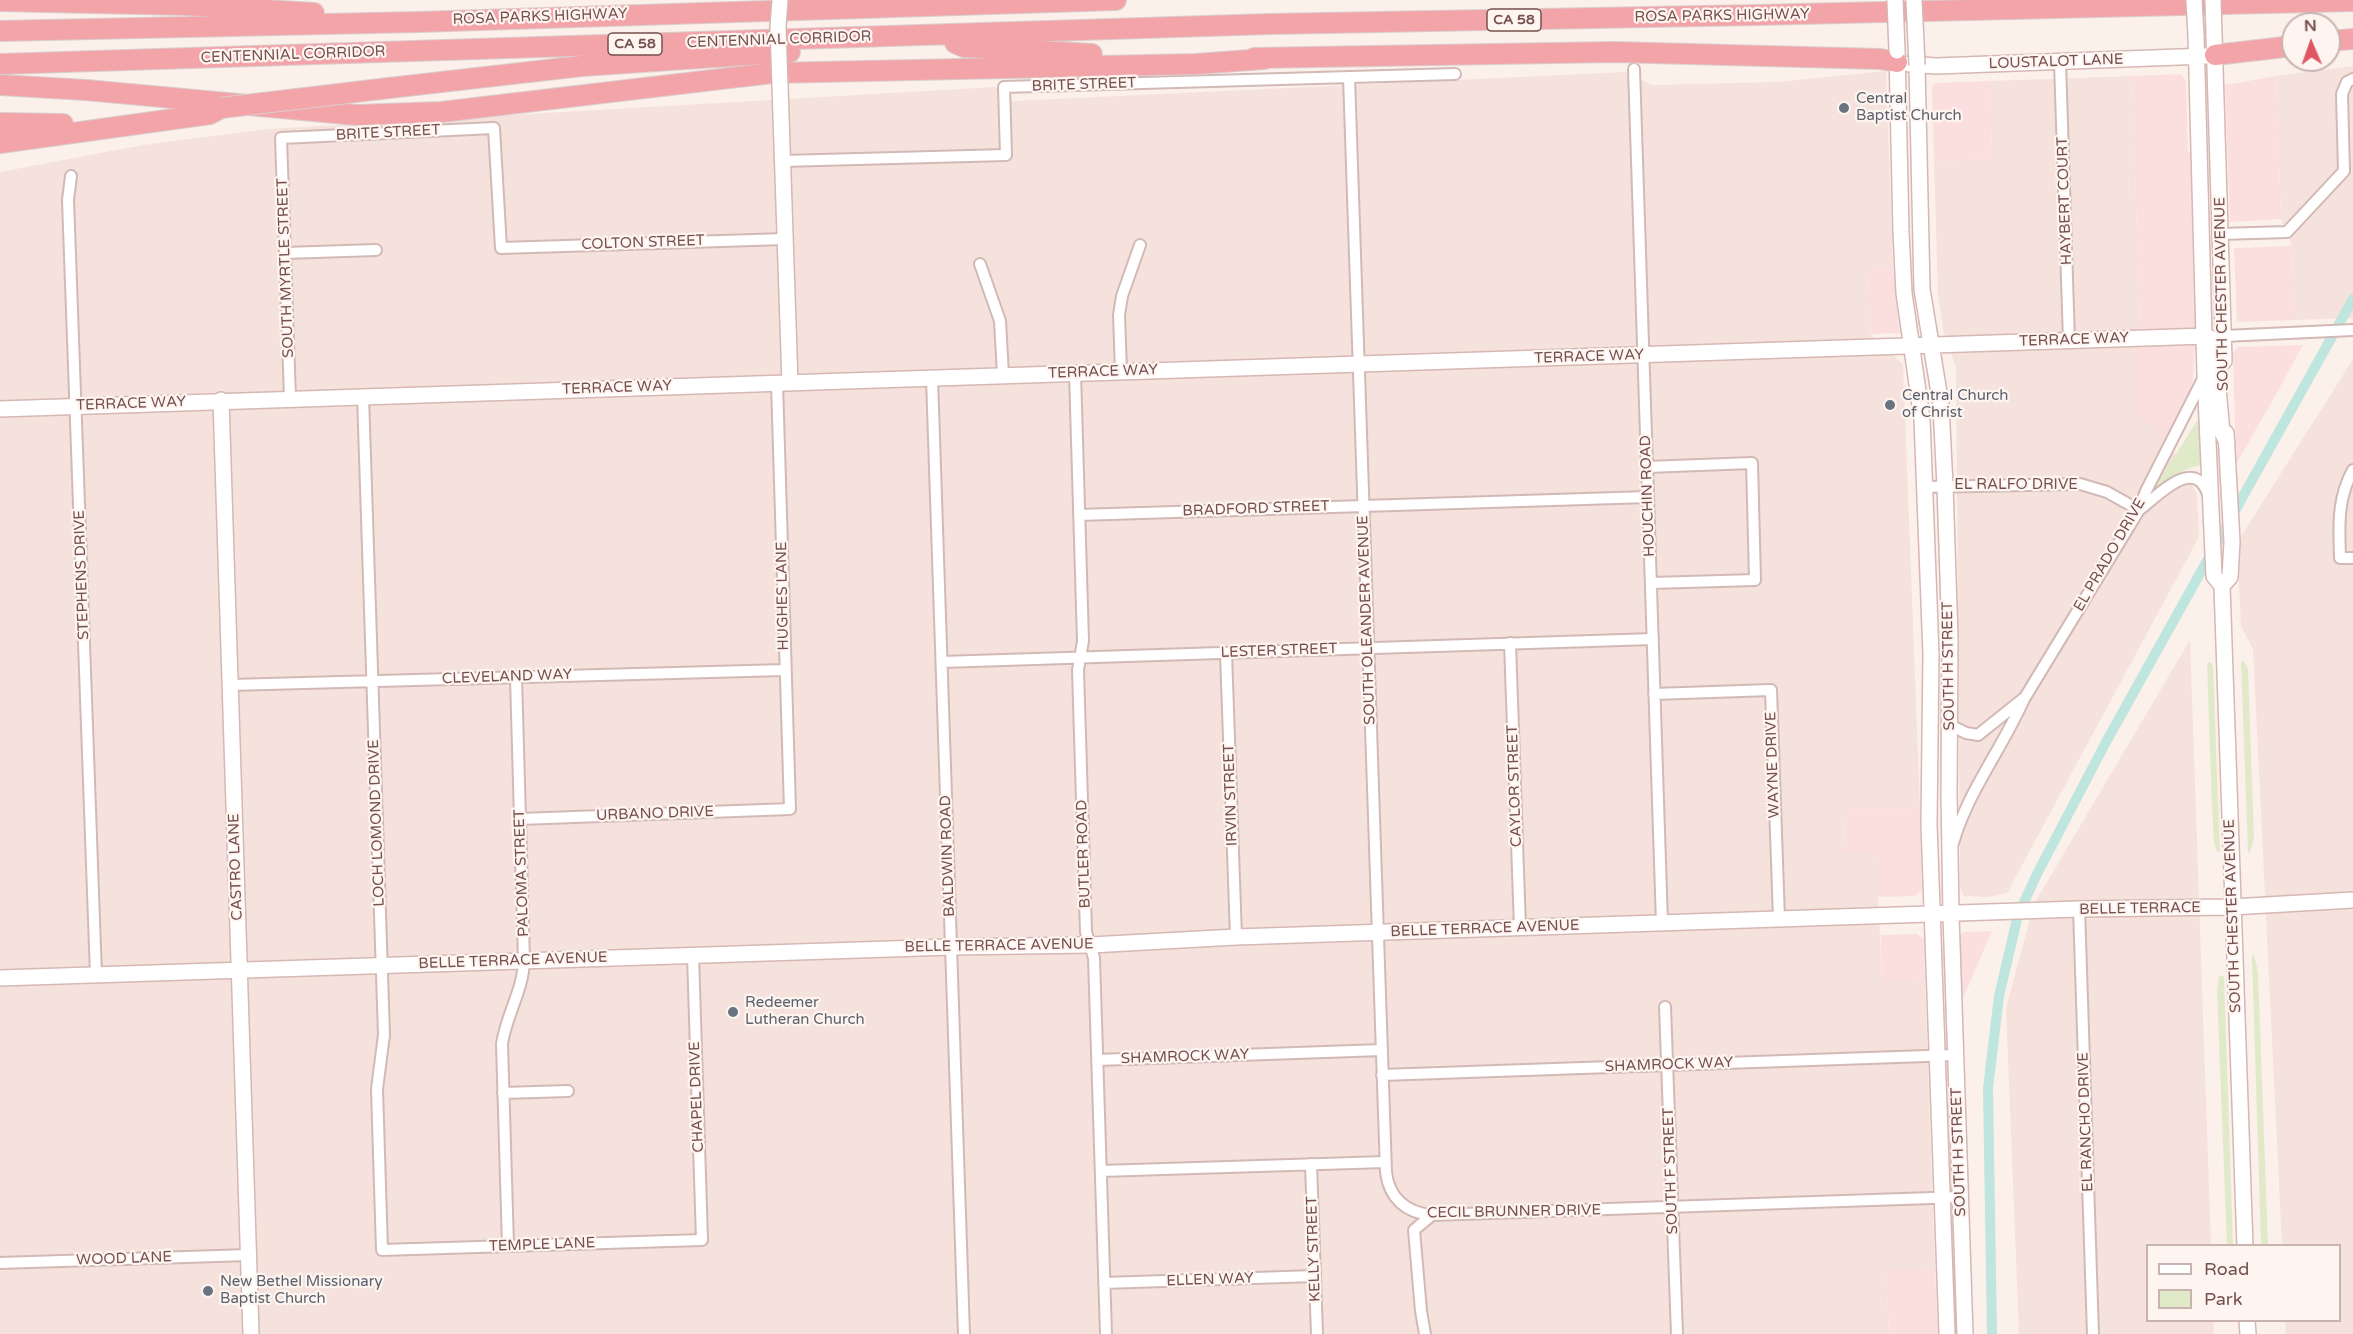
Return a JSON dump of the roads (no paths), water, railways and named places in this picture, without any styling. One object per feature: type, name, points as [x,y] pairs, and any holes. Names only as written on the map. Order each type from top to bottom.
[{"type":"highway","name":"ROSA PARKS HIGHWAY","points":[[0,31],[418,22],[1116,0]]},
{"type":"highway","points":[[0,1],[218,7],[418,22]]},
{"type":"highway","name":"ROSA PARKS HIGHWAY","points":[[1270,24],[2353,1]]},
{"type":"highway","points":[[0,143],[210,107],[221,108],[519,72],[645,61],[1104,36],[1270,24]]},
{"type":"highway","name":"CENTENNIAL CORRIDOR","points":[[0,64],[1270,24]]},
{"type":"highway","points":[[955,44],[964,47],[1062,53],[1264,58],[1614,52],[1904,59]]},
{"type":"highway","points":[[2208,49],[2281,46]]},
{"type":"highway","points":[[0,85],[86,90],[357,115],[441,112],[772,73],[1196,64],[1264,58]]},
{"type":"highway","points":[[0,123],[63,124],[132,120]]},
{"type":"street","name":"HUGHES LANE","points":[[780,0],[778,27],[785,238],[785,670],[790,809]]},
{"type":"street","name":"SOUTH H STREET","points":[[1895,0],[1904,59],[1922,289],[1941,405],[1950,638],[1951,915],[1965,1334]]},
{"type":"street","name":"SOUTH H STREET","points":[[1914,0],[1904,59],[1901,232],[1904,293],[1922,419],[1931,654],[1929,824],[1947,1334]]},
{"type":"street","name":"SOUTH CHESTER AVENUE","points":[[2194,0],[2196,36],[2208,49],[2221,234],[2232,542],[2230,577],[2222,586]]},
{"type":"street","name":"SOUTH CHESTER AVENUE","points":[[2213,0],[2200,144],[2206,336],[2205,374],[2214,576],[2222,586],[2244,1244]]},
{"type":"street","name":"LOUSTALOT LANE","points":[[1904,59],[2060,62],[2208,49]]},
{"type":"street","name":"HAYBERT COURT","points":[[2060,62],[2070,340]]},
{"type":"street","name":"HOUCHIN ROAD","points":[[1634,69],[1662,923]]},
{"type":"street","name":"BRITE STREET","points":[[783,162],[1006,155],[1004,87],[1455,74]]},
{"type":"street","name":"SOUTH OLEANDER AVENUE","points":[[1349,77],[1385,1162]]},
{"type":"street","points":[[2200,144],[2206,160],[2212,222],[2221,234],[2287,232],[2344,171],[2342,94],[2347,82],[2353,79]]},
{"type":"street","name":"BRITE STREET","points":[[281,138],[494,128],[501,248]]},
{"type":"street","name":"SOUTH MYRTLE STREET","points":[[281,138],[290,398]]},
{"type":"street","name":"STEPHENS DRIVE","points":[[71,176],[68,200],[96,975]]},
{"type":"street","name":"COLTON STREET","points":[[501,248],[785,238]]},
{"type":"street","points":[[2203,238],[2210,249],[2214,317],[2218,331],[2224,336],[2349,331]]},
{"type":"street","points":[[1121,372],[1119,315],[1122,296],[1140,245]]},
{"type":"street","points":[[285,253],[376,250]]},
{"type":"street","points":[[980,264],[1000,321],[1003,375]]},
{"type":"street","points":[[2206,336],[2213,341],[2216,355],[2221,426],[2227,443]]},
{"type":"street","name":"TERRACE WAY","points":[[0,409],[2206,336]]},
{"type":"street","name":"BUTLER ROAD","points":[[1075,373],[1083,641],[1078,670],[1086,932],[1094,958],[1106,1334]]},
{"type":"street","name":"EL PRADO DRIVE","points":[[1950,851],[1966,805],[2011,729],[2024,699],[2139,510],[2205,374]]},
{"type":"street","name":"BALDWIN ROAD","points":[[933,378],[964,1334]]},
{"type":"street","name":"LOCH LOMOND DRIVE","points":[[363,396],[384,1035],[377,1089],[382,1250]]},
{"type":"street","name":"CASTRO LANE","points":[[221,400],[250,1334]]},
{"type":"street","points":[[1647,467],[1752,463],[1755,580],[1651,583]]},
{"type":"street","points":[[2353,470],[2346,482],[2339,508],[2340,558],[2353,558]]},
{"type":"street","points":[[2139,510],[2169,486],[2192,476],[2201,482],[2208,493],[2212,511]]},
{"type":"street","name":"EL RALFO DRIVE","points":[[1924,487],[2080,483],[2107,492],[2139,510]]},
{"type":"street","name":"BRADFORD STREET","points":[[1079,515],[1648,497]]},
{"type":"street","name":"LESTER STREET","points":[[942,662],[1653,639]]},
{"type":"street","name":"CAYLOR STREET","points":[[1510,644],[1520,928]]},
{"type":"street","name":"IRVIN STREET","points":[[1226,653],[1236,938]]},
{"type":"street","name":"CLEVELAND WAY","points":[[230,685],[785,670]]},
{"type":"street","name":"PALOMA STREET","points":[[508,1246],[503,1093],[504,1031],[521,988],[524,961],[516,677]]},
{"type":"street","name":"WAYNE DRIVE","points":[[1654,694],[1771,690],[1779,919]]},
{"type":"street","name":"EL PRADO DRIVE","points":[[1950,725],[1966,733],[1978,735],[2024,699]]},
{"type":"street","name":"URBANO DRIVE","points":[[520,819],[790,809]]},
{"type":"street","name":"BELLE TERRACE","points":[[1998,913],[2079,909],[2232,907],[2353,900]]},
{"type":"street","name":"EL RANCHO DRIVE","points":[[2079,909],[2093,1334]]},
{"type":"street","name":"BELLE TERRACE AVENUE","points":[[0,978],[951,947],[1091,945],[1236,938],[1998,913]]},
{"type":"street","name":"CHAPEL DRIVE","points":[[693,955],[702,1240]]},
{"type":"street","name":"SOUTH F STREET","points":[[1665,1007],[1677,1334]]},
{"type":"street","name":"SHAMROCK WAY","points":[[1097,1060],[1382,1050]]},
{"type":"street","name":"SHAMROCK WAY","points":[[1382,1075],[1955,1055]]},
{"type":"street","points":[[503,1093],[568,1091]]},
{"type":"street","points":[[1101,1172],[1385,1162]]},
{"type":"street","name":"CECIL BRUNNER DRIVE","points":[[1385,1162],[1387,1179],[1396,1200],[1414,1212],[1432,1215],[1961,1197]]},
{"type":"street","name":"KELLY STREET","points":[[1311,1164],[1317,1334]]},
{"type":"street","points":[[1425,1334],[1414,1230],[1432,1215]]},
{"type":"street","name":"TEMPLE LANE","points":[[382,1250],[702,1240]]},
{"type":"street","name":"WOOD LANE","points":[[0,1263],[248,1255]]},
{"type":"street","name":"ELLEN WAY","points":[[1104,1283],[1315,1276]]},
{"type":"waterway","points":[[1992,1334],[1988,1088],[1999,996],[2018,915],[2106,742],[2353,299]]},
{"type":"place","name":"Central Baptist Church","points":[[1844,108]]},
{"type":"place","name":"Central Church of Christ","points":[[1890,405]]},
{"type":"place","name":"Redeemer Lutheran Church","points":[[733,1012]]},
{"type":"place","name":"New Bethel Missionary Baptist Church","points":[[208,1291]]}]
